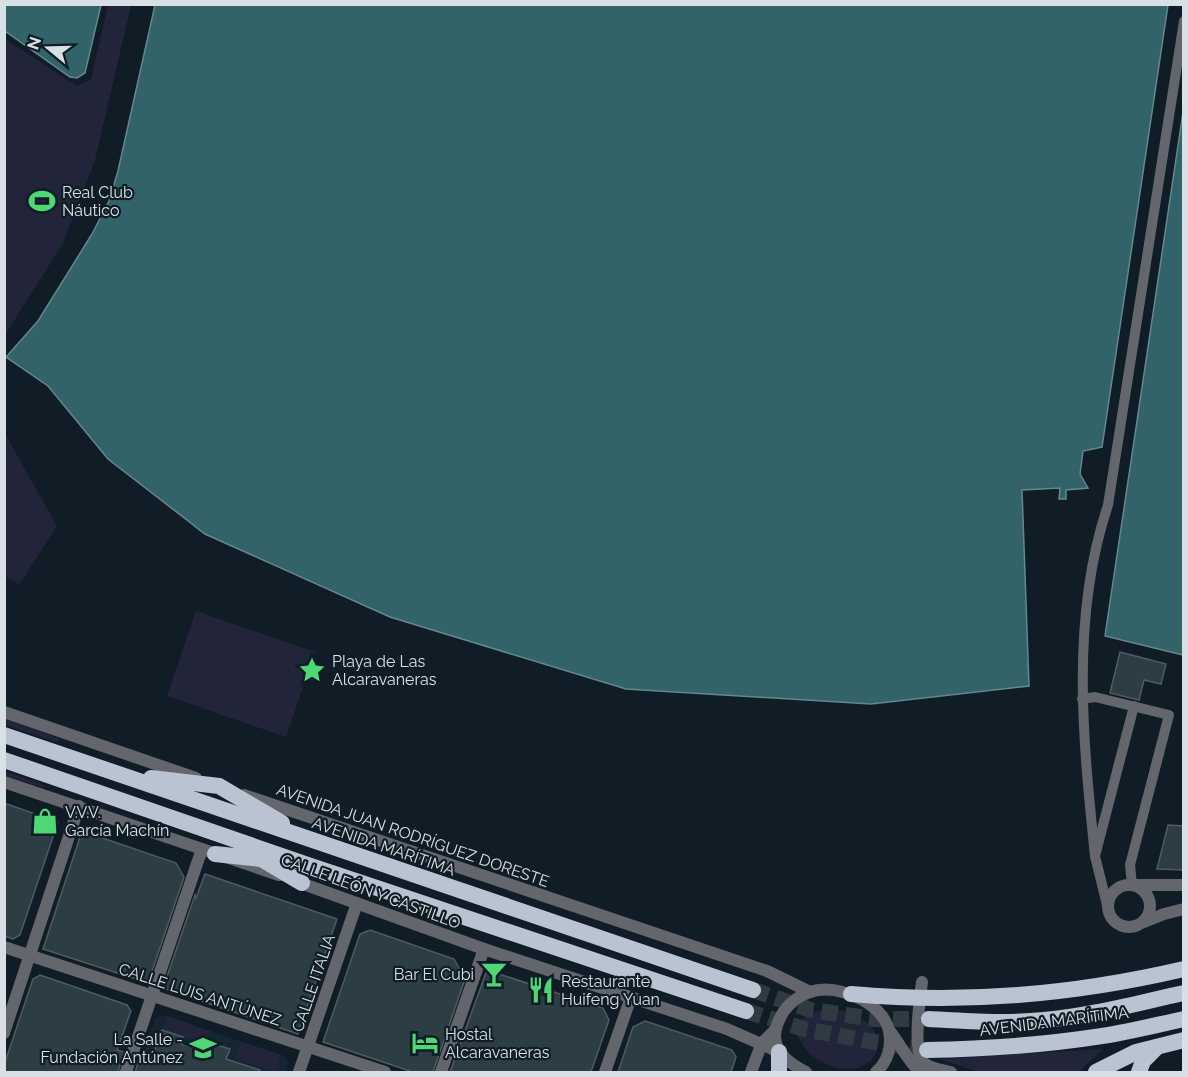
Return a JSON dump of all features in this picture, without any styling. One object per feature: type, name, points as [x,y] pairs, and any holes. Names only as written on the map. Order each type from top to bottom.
[{"type":"highway","name":"AVENIDA MARÍTIMA","points":[[4,735],[753,990]]},
{"type":"highway","points":[[4,760],[308,865],[746,1011]]},
{"type":"highway","points":[[118,774],[219,786],[314,842]]},
{"type":"highway","points":[[221,835],[302,883]]},
{"type":"highway","points":[[208,852],[308,865]]},
{"type":"highway","points":[[851,994],[922,990],[1025,996],[1122,983],[1184,969]]},
{"type":"highway","name":"AVENIDA MARÍTIMA","points":[[929,1019],[984,1022],[1044,1020],[1105,1011],[1184,993]]},
{"type":"highway","name":"AVENIDA MARÍTIMA","points":[[927,1050],[982,1049],[1103,1036],[1184,1019]]},
{"type":"highway","points":[[1096,1072],[1123,1057],[1184,1040]]},
{"type":"highway","points":[[1138,1072],[1143,1061],[1159,1046]]},
{"type":"highway","points":[[779,1052],[779,1072]]},
{"type":"street","name":"AVENIDA JUAN RODRÍGUEZ DORESTE","points":[[4,712],[767,971],[810,992]]},
{"type":"street","name":"CALLE LEÓN Y CASTILLO","points":[[4,782],[302,883],[484,949],[727,1029],[779,1052],[789,1062],[806,1072]]},
{"type":"street","points":[[4,1033],[79,806]]},
{"type":"street","points":[[126,1072],[152,996],[208,852]]},
{"type":"street","points":[[1132,885],[1145,891],[1151,903],[1148,917],[1143,923]]},
{"type":"street","points":[[1184,885],[1119,887],[1110,896],[1108,909],[1110,916],[1119,925],[1131,928],[1164,914],[1184,909]]},
{"type":"street","name":"CALLE ITALIA","points":[[300,1072],[357,903]]},
{"type":"street","name":"CALLE LUIS ANTÚNEZ","points":[[4,947],[385,1072]]},
{"type":"street","points":[[441,1072],[484,949]]},
{"type":"street","points":[[751,1072],[762,1043],[774,1031],[788,1006],[810,992],[823,989],[851,994],[875,1008],[911,1063],[920,1072]]},
{"type":"street","points":[[922,990],[917,1045],[920,1058],[930,1067],[951,1072]]},
{"type":"street","points":[[605,1072],[631,997]]},
{"type":"street","points":[[876,1072],[890,1054],[889,1030]]},
{"type":"street","points":[[774,1031],[775,1043],[779,1052]]},
{"type":"street","points":[[756,1058],[757,1072]]},
{"type":"lane","points":[[1108,909],[1095,856],[1085,757],[1082,699],[1084,625],[1098,536],[1108,505],[1184,21]]},
{"type":"lane","points":[[1082,699],[1095,697],[1170,715],[1130,865],[1132,885]]},
{"type":"lane","points":[[1095,856],[1134,705]]},
{"type":"shaded area","points":[[5,4],[101,5],[85,73],[77,78],[70,77],[5,31]]},
{"type":"shaded area","name":"Real Club Náutico","points":[[108,5],[131,5],[95,160],[63,243],[5,335],[5,39],[77,86],[91,79]]},
{"type":"shaded area","points":[[155,5],[1168,5],[1102,447],[1083,451],[1080,474],[1088,488],[1066,490],[1066,499],[1059,499],[1060,488],[1022,490],[1029,686],[871,704],[626,689],[390,617],[205,534],[108,459],[48,386],[6,357],[38,321],[92,234],[109,201],[118,171]]},
{"type":"shaded area","points":[[1183,112],[1183,655],[1105,636]]},
{"type":"shaded area","points":[[5,434],[57,526],[19,585],[5,576]]},
{"type":"shaded area","points":[[196,611],[315,652],[286,737],[167,696]]},
{"type":"shaded area","points":[[5,719],[58,738],[60,741],[56,742],[5,725]]},
{"type":"shaded area","points":[[5,771],[44,785],[45,788],[5,776]]},
{"type":"shaded area","points":[[831,1009],[864,1020],[875,1033],[878,1041],[877,1050],[874,1057],[866,1064],[857,1068],[840,1068],[812,1055],[802,1044],[798,1033],[800,1022],[811,1014]]},
{"type":"shaded area","name":"La Salle - Fundación Antúnez","points":[[163,1015],[285,1056],[288,1062],[285,1072],[137,1072],[155,1019]]},
{"type":"shaded area","points":[[167,1016],[210,1031],[205,1045],[162,1030]]},
{"type":"shaded area","points":[[241,1042],[281,1055],[275,1072],[235,1058]]},
{"type":"shaded area","points":[[1102,1049],[1079,1072],[980,1072],[939,1059]]},
{"type":"building","points":[[1120,652],[1166,664],[1161,684],[1144,680],[1139,700],[1110,693]]},
{"type":"building","points":[[4,803],[58,822],[20,935],[13,939],[4,936]]},
{"type":"building","points":[[1168,825],[1184,826],[1184,870],[1157,869]]},
{"type":"building","points":[[82,831],[176,863],[184,877],[148,983],[43,949]]},
{"type":"building","points":[[205,874],[337,919],[298,1034],[163,988],[195,895],[196,898]]},
{"type":"building","points":[[370,930],[454,959],[465,979],[433,1072],[413,1072],[323,1042],[360,934]]},
{"type":"building","points":[[487,970],[603,1008],[609,1020],[591,1072],[450,1072]]},
{"type":"building","points":[[40,975],[127,1005],[131,1011],[117,1050],[124,1052],[118,1072],[4,1072],[4,1065],[33,979]]},
{"type":"building","points":[[645,1021],[732,1050],[736,1057],[731,1072],[618,1072],[633,1027]]},
{"type":"building","points":[[162,1030],[183,1037],[181,1044],[207,1052],[210,1043],[230,1049],[226,1059],[260,1070],[259,1072],[135,1072],[140,1057],[151,1061]]},
{"type":"tunnel","points":[[753,990],[811,1010],[875,1019],[929,1019]]},
{"type":"tunnel","points":[[746,1011],[804,1029],[927,1050]]},
{"type":"place","name":"Real Club Náutico","points":[[42,201]]},
{"type":"place","name":"Playa de Las Alcaravaneras","points":[[312,670]]},
{"type":"place","name":"V.V.V. García Machín","points":[[45,821]]},
{"type":"place","name":"Bar El Cubi","points":[[494,974]]},
{"type":"place","name":"Restaurante Huifeng Yuan","points":[[541,990]]},
{"type":"place","name":"Hostal Alcaravaneras","points":[[425,1043]]},
{"type":"place","name":"La Salle - Fundación Antúnez","points":[[203,1048]]}]
